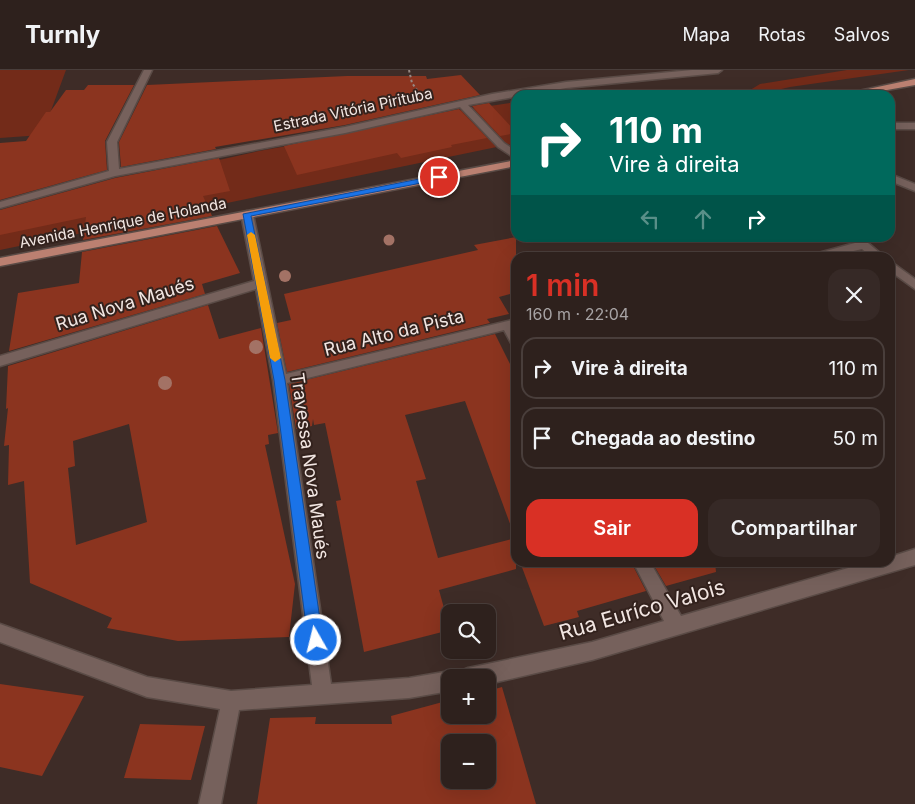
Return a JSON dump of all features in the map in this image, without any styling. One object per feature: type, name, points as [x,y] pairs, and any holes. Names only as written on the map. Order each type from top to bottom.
[{"type":"main road","points":[[872,90],[915,82]]},
{"type":"main road","name":"Avenida Henrique de Holanda","points":[[0,262],[511,164]]},
{"type":"street","points":[[114,172],[112,142],[148,70]]},
{"type":"street","name":"Estrada Vitória Pirituba","points":[[537,90],[566,85],[718,70]]},
{"type":"street","name":"Estrada Vitória Pirituba","points":[[0,205],[114,172],[345,130],[461,103],[511,94]]},
{"type":"street","points":[[461,103],[501,145],[511,152]]},
{"type":"street","points":[[895,126],[915,126]]},
{"type":"street","points":[[895,179],[915,188]]},
{"type":"street","name":"Travessa Nova Maués","points":[[247,214],[280,380],[323,695]]},
{"type":"street","points":[[825,252],[856,242]]},
{"type":"street","points":[[860,242],[873,252]]},
{"type":"street","points":[[895,270],[915,285]]},
{"type":"street","name":"Rua Nova Maués","points":[[0,361],[261,283]]},
{"type":"street","name":"Rua Alto da Pista","points":[[280,380],[511,324]]},
{"type":"street","name":"Rua Euríco Valois","points":[[895,564],[915,558]]},
{"type":"street","points":[[644,567],[676,625]]},
{"type":"street","name":"Rua Euríco Valois","points":[[496,673],[592,650],[883,567]]},
{"type":"street","points":[[0,634],[147,687],[231,701],[409,688],[441,683]]},
{"type":"street","points":[[210,804],[231,701]]},
{"type":"shaded area","points":[[0,70],[66,70],[42,135],[0,138]]},
{"type":"shaded area","points":[[847,70],[909,70],[777,90],[750,90],[760,84]]},
{"type":"shaded area","points":[[511,103],[511,144],[0,250],[0,216],[156,174],[259,151],[360,133],[442,113]]},
{"type":"building","points":[[461,75],[480,95],[345,125],[215,147],[216,149],[121,167],[119,142],[147,85],[347,76],[426,76],[427,79]]},
{"type":"building","points":[[88,85],[134,85],[105,141],[107,170],[0,200],[0,143],[26,141],[46,112],[50,112],[66,90],[84,90]]},
{"type":"building","points":[[489,103],[511,127],[511,134],[500,136],[472,106]]},
{"type":"building","points":[[459,109],[487,138],[401,158],[397,153],[297,175],[284,146]]},
{"type":"building","points":[[219,158],[230,191],[203,196],[212,216],[83,240],[86,217],[0,235],[0,210],[115,178]]},
{"type":"building","points":[[217,226],[240,273],[202,284],[205,294],[9,351],[18,293],[79,283],[82,252]]},
{"type":"building","points":[[511,238],[511,242],[516,242],[516,252],[511,252],[511,294],[499,297],[509,314],[487,319],[490,323],[287,372],[277,323],[291,320],[284,294],[478,250],[474,245]]},
{"type":"building","points":[[208,305],[219,339],[261,328],[278,433],[268,435],[269,444],[265,445],[295,584],[289,637],[178,641],[107,628],[112,618],[30,583],[24,481],[8,485],[9,445],[4,446],[8,408],[6,409],[8,366]],"holes":[[[129,424],[147,522],[76,545],[68,468],[75,466],[73,441]]]},
{"type":"building","points":[[495,334],[511,366],[511,527],[465,401],[405,415],[426,479],[416,481],[438,558],[511,539],[511,567],[516,567],[516,569],[439,590],[443,604],[441,604],[441,632],[364,652],[336,501],[341,500],[325,423],[314,425],[313,419],[312,426],[296,429],[289,384]]},
{"type":"building","points":[[522,567],[634,567],[646,591],[577,611],[579,617],[544,626]]},
{"type":"building","points":[[655,567],[716,567],[716,572],[666,586]]},
{"type":"building","points":[[0,684],[84,696],[42,776],[0,767]]},
{"type":"building","points":[[502,687],[536,804],[257,804],[270,718],[316,717],[315,724],[392,724],[391,716],[441,702],[441,724],[496,724],[496,689]]},
{"type":"building","points":[[140,724],[205,726],[191,780],[124,778]]},
{"type":"slow traffic","points":[[251,235],[275,358]]},
{"type":"route","points":[[316,640],[280,380],[247,214],[439,177]]}]
